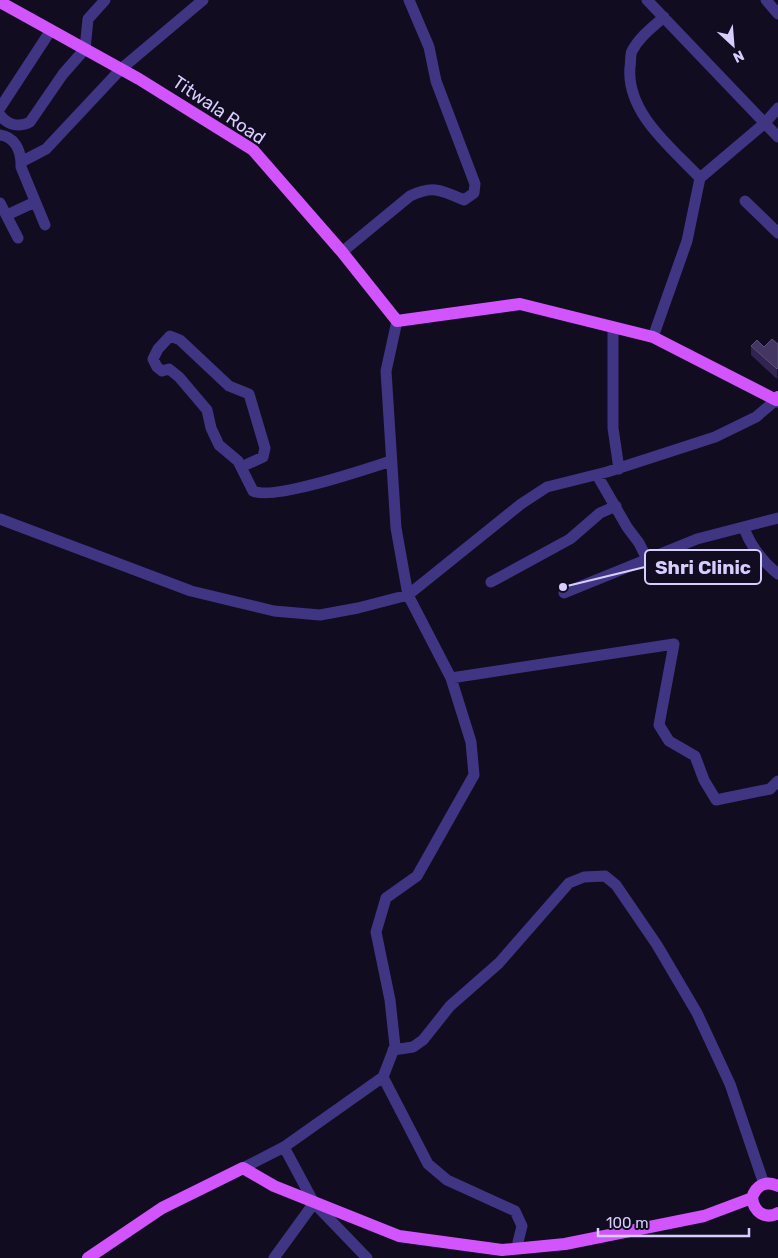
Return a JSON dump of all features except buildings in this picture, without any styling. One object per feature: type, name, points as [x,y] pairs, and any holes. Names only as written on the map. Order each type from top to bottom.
[{"type":"main road","name":"Titwala Road","points":[[0,2],[121,69],[253,150],[342,252],[396,320]]},
{"type":"main road","points":[[396,320],[520,304],[653,337],[777,400]]},
{"type":"main road","points":[[88,1258],[162,1208],[243,1168],[274,1186],[399,1236],[502,1250],[565,1244],[704,1216],[752,1198],[759,1186],[764,1184],[778,1186]]},
{"type":"main road","points":[[752,1198],[753,1204],[761,1214],[767,1216],[778,1213]]},
{"type":"street","points":[[0,115],[4,120],[16,126],[24,126],[30,122],[63,74],[85,49],[88,19],[105,0]]},
{"type":"street","points":[[22,162],[46,148],[121,69],[203,0]]},
{"type":"street","points":[[342,252],[410,196],[428,189],[442,190],[464,200],[474,193],[476,184],[436,81],[429,47],[409,0]]},
{"type":"street","points":[[648,0],[778,137]]},
{"type":"street","points":[[766,0],[778,14]]},
{"type":"street","points":[[664,17],[645,34],[632,52],[632,89],[639,106],[654,128],[700,178]]},
{"type":"street","points":[[0,108],[52,30]]},
{"type":"street","points":[[653,337],[687,241],[700,178],[765,123],[778,108]]},
{"type":"street","points":[[0,135],[13,141],[20,150],[21,167],[45,225]]},
{"type":"street","points":[[745,201],[778,233]]},
{"type":"street","points":[[7,216],[35,202]]},
{"type":"street","points":[[0,203],[18,238]]},
{"type":"street","points":[[243,1168],[284,1147],[382,1078],[395,1046],[390,1000],[376,932],[386,898],[418,876],[474,775],[471,742],[452,678],[408,596],[396,528],[386,371],[396,320]]},
{"type":"street","points":[[613,327],[613,424],[619,469]]},
{"type":"street","points":[[241,467],[264,457],[265,448],[249,394],[229,386],[180,340],[170,336],[158,349],[153,359],[156,367],[162,371],[169,369],[188,387],[207,410],[211,428],[219,445],[238,461],[241,467],[253,491],[262,494],[293,490],[392,462]]},
{"type":"street","points":[[0,519],[191,591],[274,611],[320,615],[408,596],[521,504],[547,487],[619,469],[715,437],[756,417],[777,400]]},
{"type":"street","points":[[597,475],[640,543],[647,559]]},
{"type":"street","points":[[491,582],[570,539],[600,513],[616,506]]},
{"type":"street","points":[[564,593],[697,539],[778,518]]},
{"type":"street","points":[[744,528],[763,562],[778,574]]},
{"type":"street","points":[[452,678],[674,644],[659,726],[669,741],[695,756],[704,780],[716,800],[770,789],[778,781]]},
{"type":"street","points":[[393,1050],[413,1047],[424,1040],[450,1006],[500,963],[569,884],[584,877],[594,875],[605,876],[616,885],[657,945],[697,1013],[730,1084],[764,1184]]},
{"type":"street","points":[[382,1078],[428,1164],[447,1180],[515,1211],[522,1226],[518,1242]]},
{"type":"street","points":[[284,1147],[314,1202],[367,1258]]},
{"type":"street","points":[[274,1258],[314,1202]]},
{"type":"place","name":"Shri Clinic","points":[[563,587]]}]
